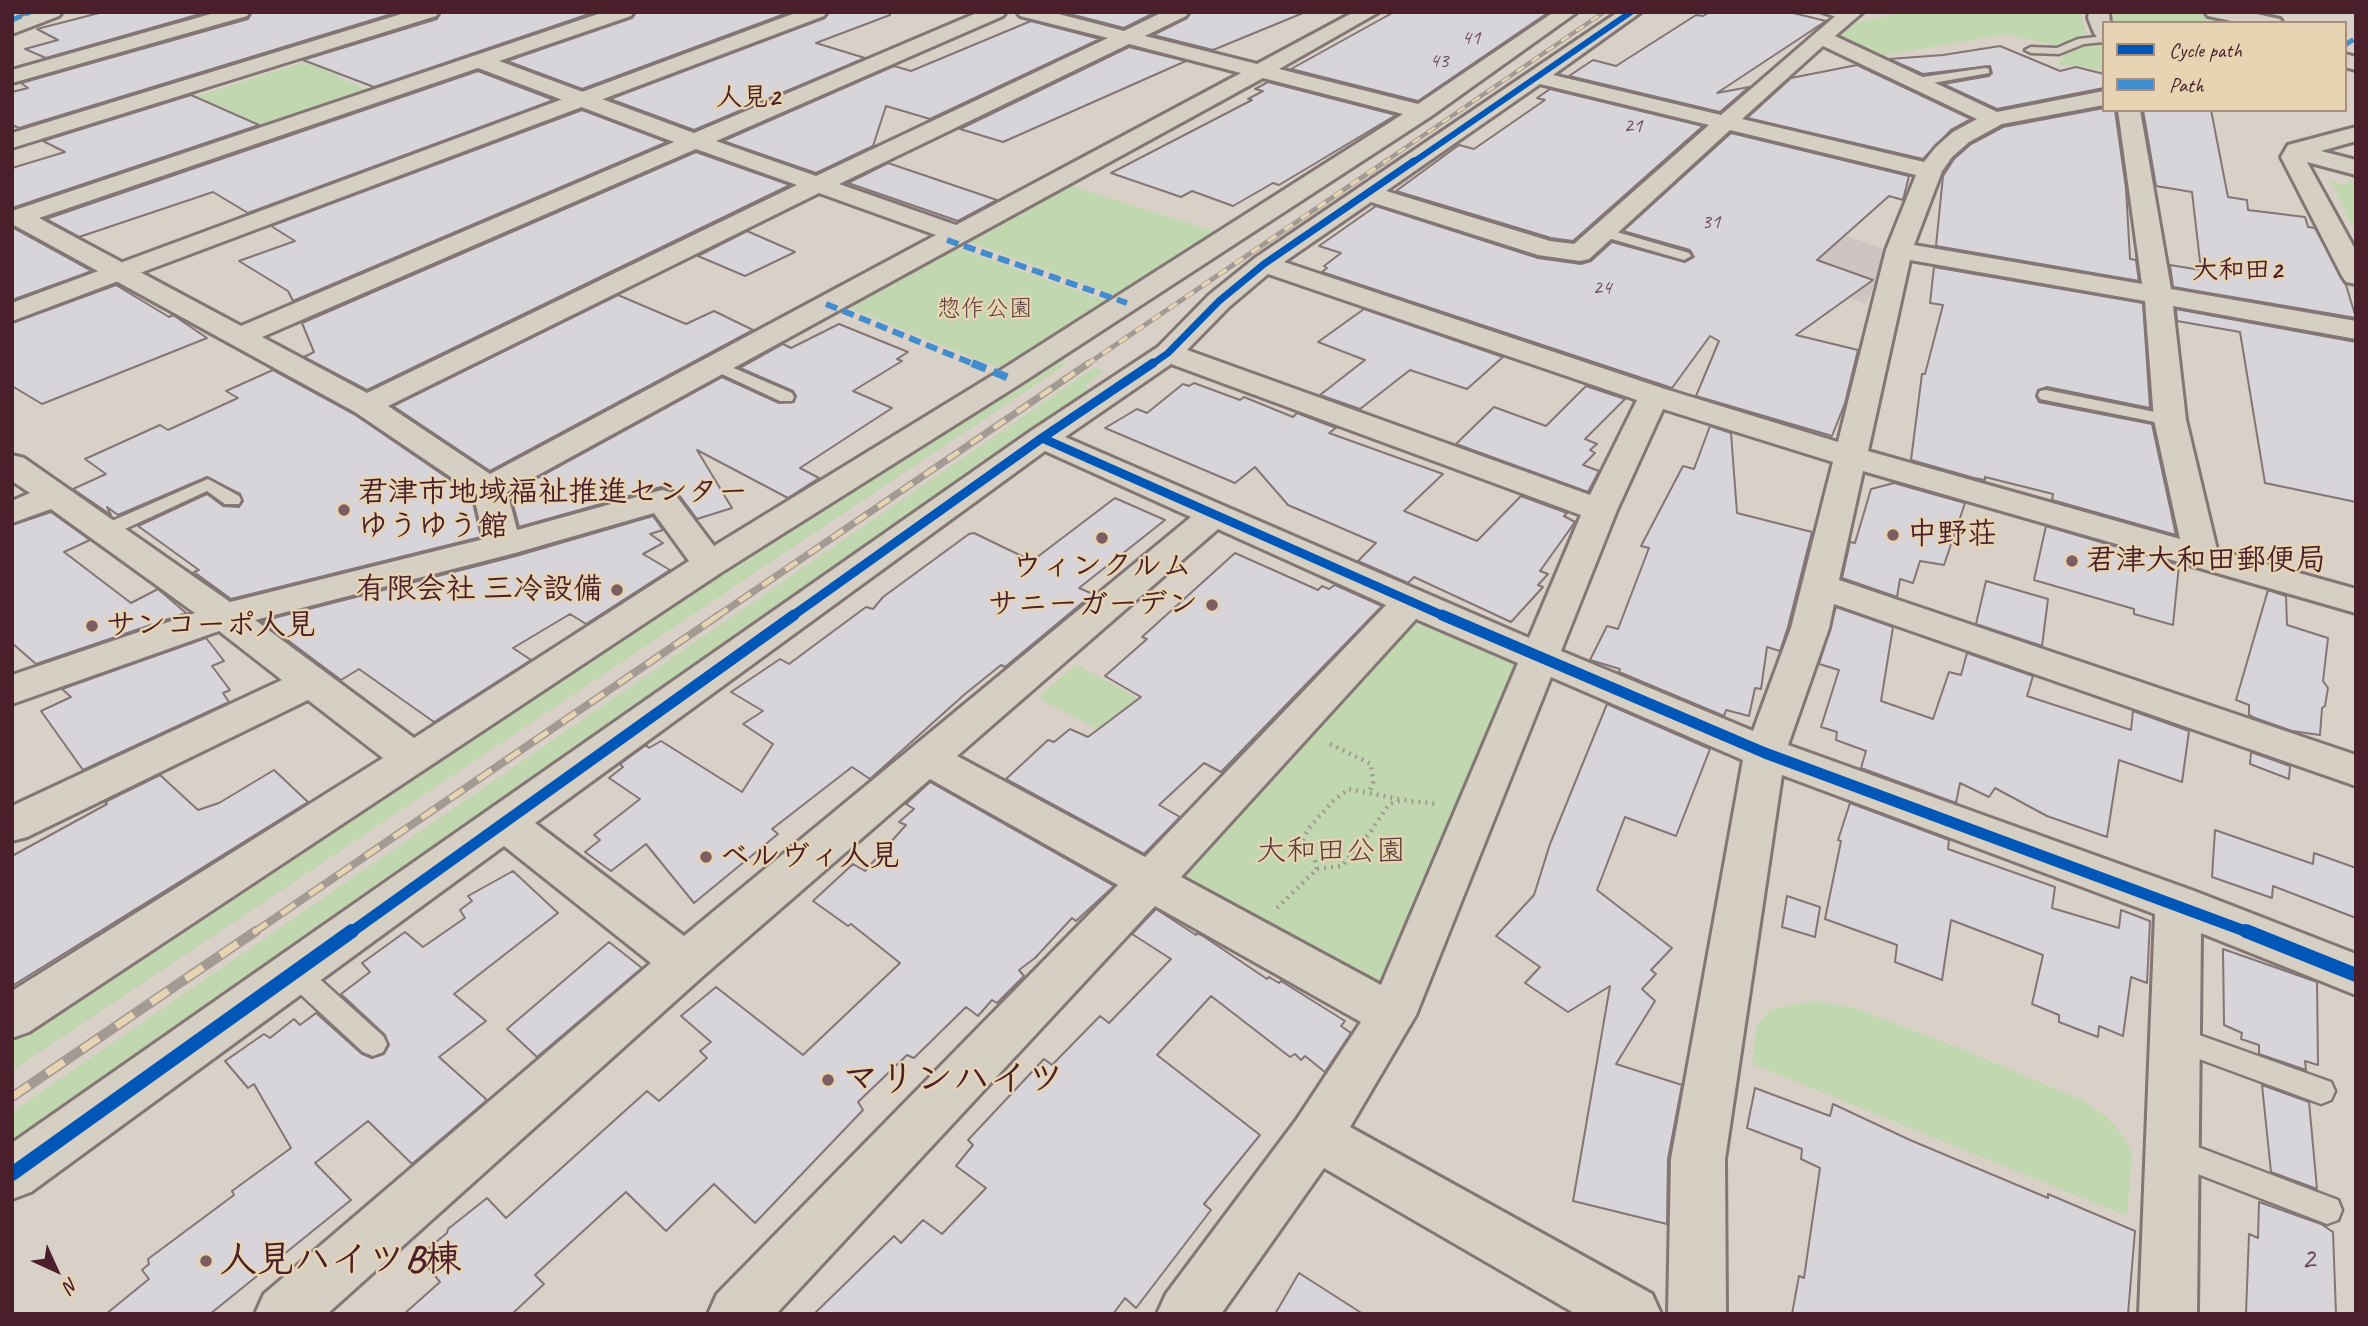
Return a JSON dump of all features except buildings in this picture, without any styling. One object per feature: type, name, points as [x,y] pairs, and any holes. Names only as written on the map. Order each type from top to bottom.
[{"type":"street","points":[[12,27],[51,12]]},
{"type":"street","points":[[181,12],[206,22]]},
{"type":"street","points":[[12,76],[240,12]]},
{"type":"street","points":[[12,141],[429,12]]},
{"type":"street","points":[[503,545],[489,488],[366,405],[18,217],[624,12]]},
{"type":"street","points":[[12,313],[817,12]]},
{"type":"street","points":[[241,336],[996,12]]},
{"type":"street","points":[[1027,12],[1255,72],[1422,112]]},
{"type":"street","points":[[366,405],[1179,12]]},
{"type":"street","points":[[489,488],[1369,12]]},
{"type":"street","points":[[12,1017],[413,759],[709,564],[1019,371],[1422,112],[1567,12]]},
{"type":"street","points":[[12,1174],[1042,438],[1168,353],[1219,301],[1264,264],[1631,12]]},
{"type":"street","points":[[2215,12],[2262,21]]},
{"type":"street","points":[[1367,193],[1547,248],[1580,253],[1821,37],[1842,14]]},
{"type":"street","points":[[1821,37],[1994,119]]},
{"type":"street","points":[[12,56],[40,68]]},
{"type":"street","points":[[481,62],[957,234]]},
{"type":"street","points":[[1535,77],[1930,171]]},
{"type":"street","points":[[1697,1314],[1698,1159],[1765,753],[1810,628],[1899,250],[1930,171],[1944,152],[1961,137],[1994,119],[2102,98]]},
{"type":"street","points":[[2129,112],[2158,296],[2170,420],[2201,556]]},
{"type":"street","points":[[2295,151],[2356,134]]},
{"type":"street","points":[[2295,151],[2356,168]]},
{"type":"street","points":[[2295,151],[2293,157],[2356,276]]},
{"type":"street","points":[[1899,250],[2356,330]]},
{"type":"street","points":[[1264,264],[1654,396],[1852,457],[2356,601]]},
{"type":"street","points":[[1168,353],[1600,510]]},
{"type":"street","points":[[1186,1314],[1316,1136],[1392,1015],[1600,510],[1654,396]]},
{"type":"street","points":[[1042,438],[1410,602],[1765,753],[2178,904],[2356,975]]},
{"type":"street","points":[[12,465],[224,616],[413,759]]},
{"type":"street","points":[[12,513],[54,495]]},
{"type":"street","points":[[12,690],[224,616],[503,545],[662,500],[709,564]]},
{"type":"street","points":[[284,1314],[685,963],[1213,516]]},
{"type":"street","points":[[1821,586],[2356,771]]},
{"type":"street","points":[[737,1314],[1150,881],[1410,602]]},
{"type":"street","points":[[12,825],[312,682]]},
{"type":"street","points":[[929,759],[1392,1015]]},
{"type":"street","points":[[503,822],[685,963]]},
{"type":"street","points":[[2168,1314],[2178,904]]},
{"type":"street","points":[[1316,1136],[1632,1314]]},
{"type":"lane","points":[[2031,50],[2059,51],[2082,41],[2102,38]]},
{"type":"lane","points":[[1916,82],[1985,71]]},
{"type":"lane","points":[[1603,232],[1684,256]]},
{"type":"lane","points":[[715,365],[786,397]]},
{"type":"lane","points":[[2046,395],[2170,420]]},
{"type":"lane","points":[[105,531],[208,484],[232,500]]},
{"type":"lane","points":[[294,972],[373,1044]]},
{"type":"lane","points":[[2174,1038],[2320,1091]]},
{"type":"lane","points":[[2172,1150],[2328,1210]]},
{"type":"path","points":[[1296,724],[1371,764],[1373,783],[1369,792]]},
{"type":"path","points":[[1317,869],[1314,856],[1301,843],[1309,828],[1334,800],[1349,789],[1404,800],[1426,801],[1474,817]]},
{"type":"path","points":[[1250,937],[1317,869],[1342,866],[1369,834],[1388,804],[1404,800]]},
{"type":"shaded area","points":[[1808,222],[1889,251],[1866,304],[1756,261]]},
{"type":"green space","points":[[1904,12],[2083,12],[2081,15],[2087,37],[2056,46],[2007,34],[1875,57],[1835,38],[1834,33],[1842,26]]},
{"type":"green space","points":[[2114,12],[2223,12],[2273,21],[2113,21]]},
{"type":"green space","points":[[390,35],[426,47],[336,77],[373,92],[269,128],[197,96]]},
{"type":"green space","points":[[2088,42],[2098,43],[2102,46],[2102,72],[2058,65],[2064,54]]},
{"type":"green space","points":[[2356,174],[2356,226],[2352,227],[2330,180],[2345,185]]},
{"type":"green space","points":[[1063,183],[1216,232],[1117,296],[962,239]]},
{"type":"green space","name":"惣作公園","points":[[951,246],[1109,302],[1004,370],[841,305]]},
{"type":"green space","points":[[1063,358],[1065,365],[12,1071],[12,1039],[718,571]]},
{"type":"green space","points":[[1095,367],[1104,371],[1085,386],[1093,392],[12,1155],[12,1112]]},
{"type":"green space","name":"大和田公園","points":[[1417,615],[1518,665],[1375,990],[1182,875]]},
{"type":"green space","points":[[1076,664],[1154,707],[1118,740],[1038,698]]},
{"type":"green space","points":[[1816,1001],[1855,1008],[1974,1054],[2084,1101],[2106,1116],[2124,1137],[2132,1155],[2127,1216],[1752,1064],[1757,1024],[1769,1011]]},
{"type":"railway","points":[[1383,163],[1604,12]]},
{"type":"railway","points":[[1086,365],[1386,161]]},
{"type":"railway","points":[[716,617],[1089,363]]},
{"type":"railway","points":[[253,933],[719,615]]},
{"type":"railway","points":[[12,1097],[256,931]]},
{"type":"marked path","points":[[12,20],[30,12]]},
{"type":"marked path","points":[[2347,44],[2356,38]]},
{"type":"marked path","points":[[947,240],[1127,303]]},
{"type":"marked path","points":[[826,304],[1009,378]]},
{"type":"cycle path","points":[[12,1174],[1042,438],[1168,353],[1219,301],[1264,264],[1631,12]]},
{"type":"cycle path","points":[[1042,438],[1410,602],[1765,753],[2178,904],[2356,975]]},
{"type":"place","name":"君津市地域福祉推進センター ゆうゆう館","points":[[344,510]]},
{"type":"place","name":"中野荘","points":[[1893,535]]},
{"type":"place","name":"ウィンクルム","points":[[1102,538]]},
{"type":"place","name":"君津大和田郵便局","points":[[2072,561]]},
{"type":"place","name":"有限会社 三冷設備","points":[[617,590]]},
{"type":"place","name":"サニーガーデン","points":[[1212,605]]},
{"type":"place","name":"サンコーポ人見","points":[[92,626]]},
{"type":"place","name":"ベルヴィ人見","points":[[706,857]]},
{"type":"place","name":"マリンハイツ","points":[[828,1080]]},
{"type":"place","name":"人見ハイツB棟","points":[[206,1261]]},
{"type":"district","name":"人見2","points":[[748,98]]},
{"type":"district","name":"大和田2","points":[[2237,271]]}]
